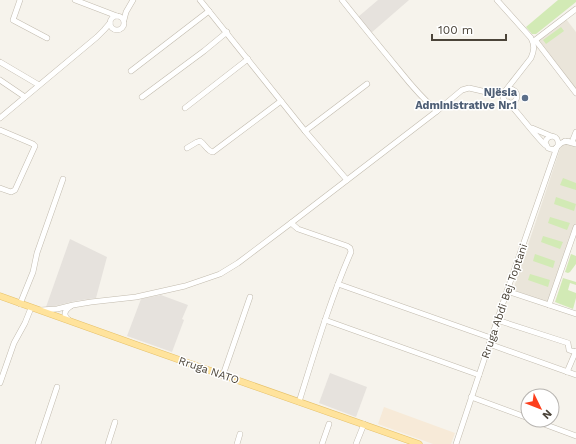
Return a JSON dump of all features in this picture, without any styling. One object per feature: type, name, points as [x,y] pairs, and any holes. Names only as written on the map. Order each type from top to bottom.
[{"type":"main road","name":"Rruga NATO","points":[[0,296],[419,444]]},
{"type":"street","points":[[20,0],[13,20],[46,38]]},
{"type":"street","points":[[75,0],[118,16],[124,20]]},
{"type":"street","points":[[0,118],[97,37],[107,30],[116,30],[123,27],[128,8],[133,0]]},
{"type":"street","points":[[200,0],[305,131],[347,180]]},
{"type":"street","points":[[342,0],[385,54],[428,104],[437,111]]},
{"type":"street","points":[[498,0],[534,41],[576,93]]},
{"type":"street","points":[[97,37],[104,30],[112,17],[118,16],[128,8]]},
{"type":"street","points":[[534,41],[576,9]]},
{"type":"street","points":[[103,11],[109,15],[112,28],[116,30]]},
{"type":"street","points":[[131,71],[209,11]]},
{"type":"street","points":[[142,97],[204,51],[226,32]]},
{"type":"street","points":[[534,41],[533,54],[521,72],[505,91],[503,96],[546,146],[553,159]]},
{"type":"street","points":[[185,108],[248,59]]},
{"type":"street","points":[[0,62],[39,85]]},
{"type":"street","points":[[520,115],[516,96],[517,81],[521,72]]},
{"type":"street","points":[[0,80],[25,97]]},
{"type":"street","points":[[305,131],[367,84]]},
{"type":"street","points":[[40,310],[57,309],[91,302],[136,297],[185,286],[220,274],[238,263],[291,224],[465,88],[495,94],[512,90],[515,92],[516,96]]},
{"type":"street","points":[[486,92],[506,101],[512,102],[516,96]]},
{"type":"street","points":[[187,148],[200,141],[213,152],[281,101]]},
{"type":"street","points":[[530,127],[539,132],[572,143]]},
{"type":"street","points":[[0,130],[35,146],[15,190],[11,192],[0,188]]},
{"type":"street","points":[[572,143],[576,132]]},
{"type":"street","points":[[546,146],[546,140],[549,137],[553,137],[558,140],[558,146]]},
{"type":"street","points":[[546,146],[554,150],[564,142],[572,143]]},
{"type":"street","name":"Rruga Abdi Bej Toptani","points":[[456,444],[497,320],[558,146]]},
{"type":"street","points":[[20,304],[33,272],[37,253],[63,179]]},
{"type":"street","points":[[291,224],[298,230],[347,246],[350,248],[351,252],[325,320],[299,402]]},
{"type":"street","points":[[549,305],[576,227]]},
{"type":"street","points":[[338,284],[491,338]]},
{"type":"street","points":[[507,291],[576,314]]},
{"type":"street","points":[[223,375],[250,297]]},
{"type":"street","points":[[70,321],[66,318],[65,314],[66,310],[73,305]]},
{"type":"street","points":[[0,383],[14,343],[31,308]]},
{"type":"street","points":[[325,320],[479,375]]},
{"type":"street","points":[[497,320],[568,343],[570,350],[576,351],[567,372]]},
{"type":"street","points":[[489,344],[576,375]]},
{"type":"street","points":[[38,444],[57,387]]},
{"type":"street","points":[[471,397],[520,415]]},
{"type":"street","points":[[108,444],[115,422]]},
{"type":"street","points":[[322,444],[329,424]]},
{"type":"street","points":[[356,444],[364,424]]},
{"type":"street","points":[[554,428],[576,436]]},
{"type":"street","points":[[237,444],[240,434]]},
{"type":"shaded area","points":[[378,0],[409,0],[371,33],[358,17]]},
{"type":"shaded area","points":[[566,19],[576,32],[576,89],[539,40]]},
{"type":"shaded area","points":[[565,143],[576,146],[576,224],[550,301],[548,302],[516,291],[514,287],[561,146]]},
{"type":"shaded area","points":[[70,239],[107,257],[96,298],[46,307]]},
{"type":"shaded area","points":[[161,295],[188,305],[172,352],[127,336],[141,299]]},
{"type":"shaded area","points":[[330,373],[367,387],[356,417],[319,403]]},
{"type":"shaded area","points":[[384,407],[455,433],[451,444],[433,444],[378,424]]},
{"type":"green space","points":[[558,0],[576,0],[576,2],[536,34],[532,34],[526,27]]},
{"type":"green space","points":[[561,27],[564,31],[546,44],[543,40]]},
{"type":"green space","points":[[563,178],[576,183],[576,190],[560,185]]},
{"type":"green space","points":[[556,197],[576,204],[574,211],[554,204]]},
{"type":"green space","points":[[550,217],[570,223],[567,230],[548,223]]},
{"type":"green space","points":[[543,236],[563,242],[560,249],[541,242]]},
{"type":"green space","points":[[535,254],[555,261],[553,268],[533,261]]},
{"type":"green space","points":[[571,254],[576,256],[576,264],[568,273],[565,272]]},
{"type":"green space","points":[[530,274],[550,280],[548,287],[528,280]]},
{"type":"green space","points":[[563,278],[576,282],[576,285],[570,283],[568,290],[576,293],[573,309],[555,302]]},
{"type":"place","name":"Njësia Administrative Nr.1","points":[[525,98]]}]
